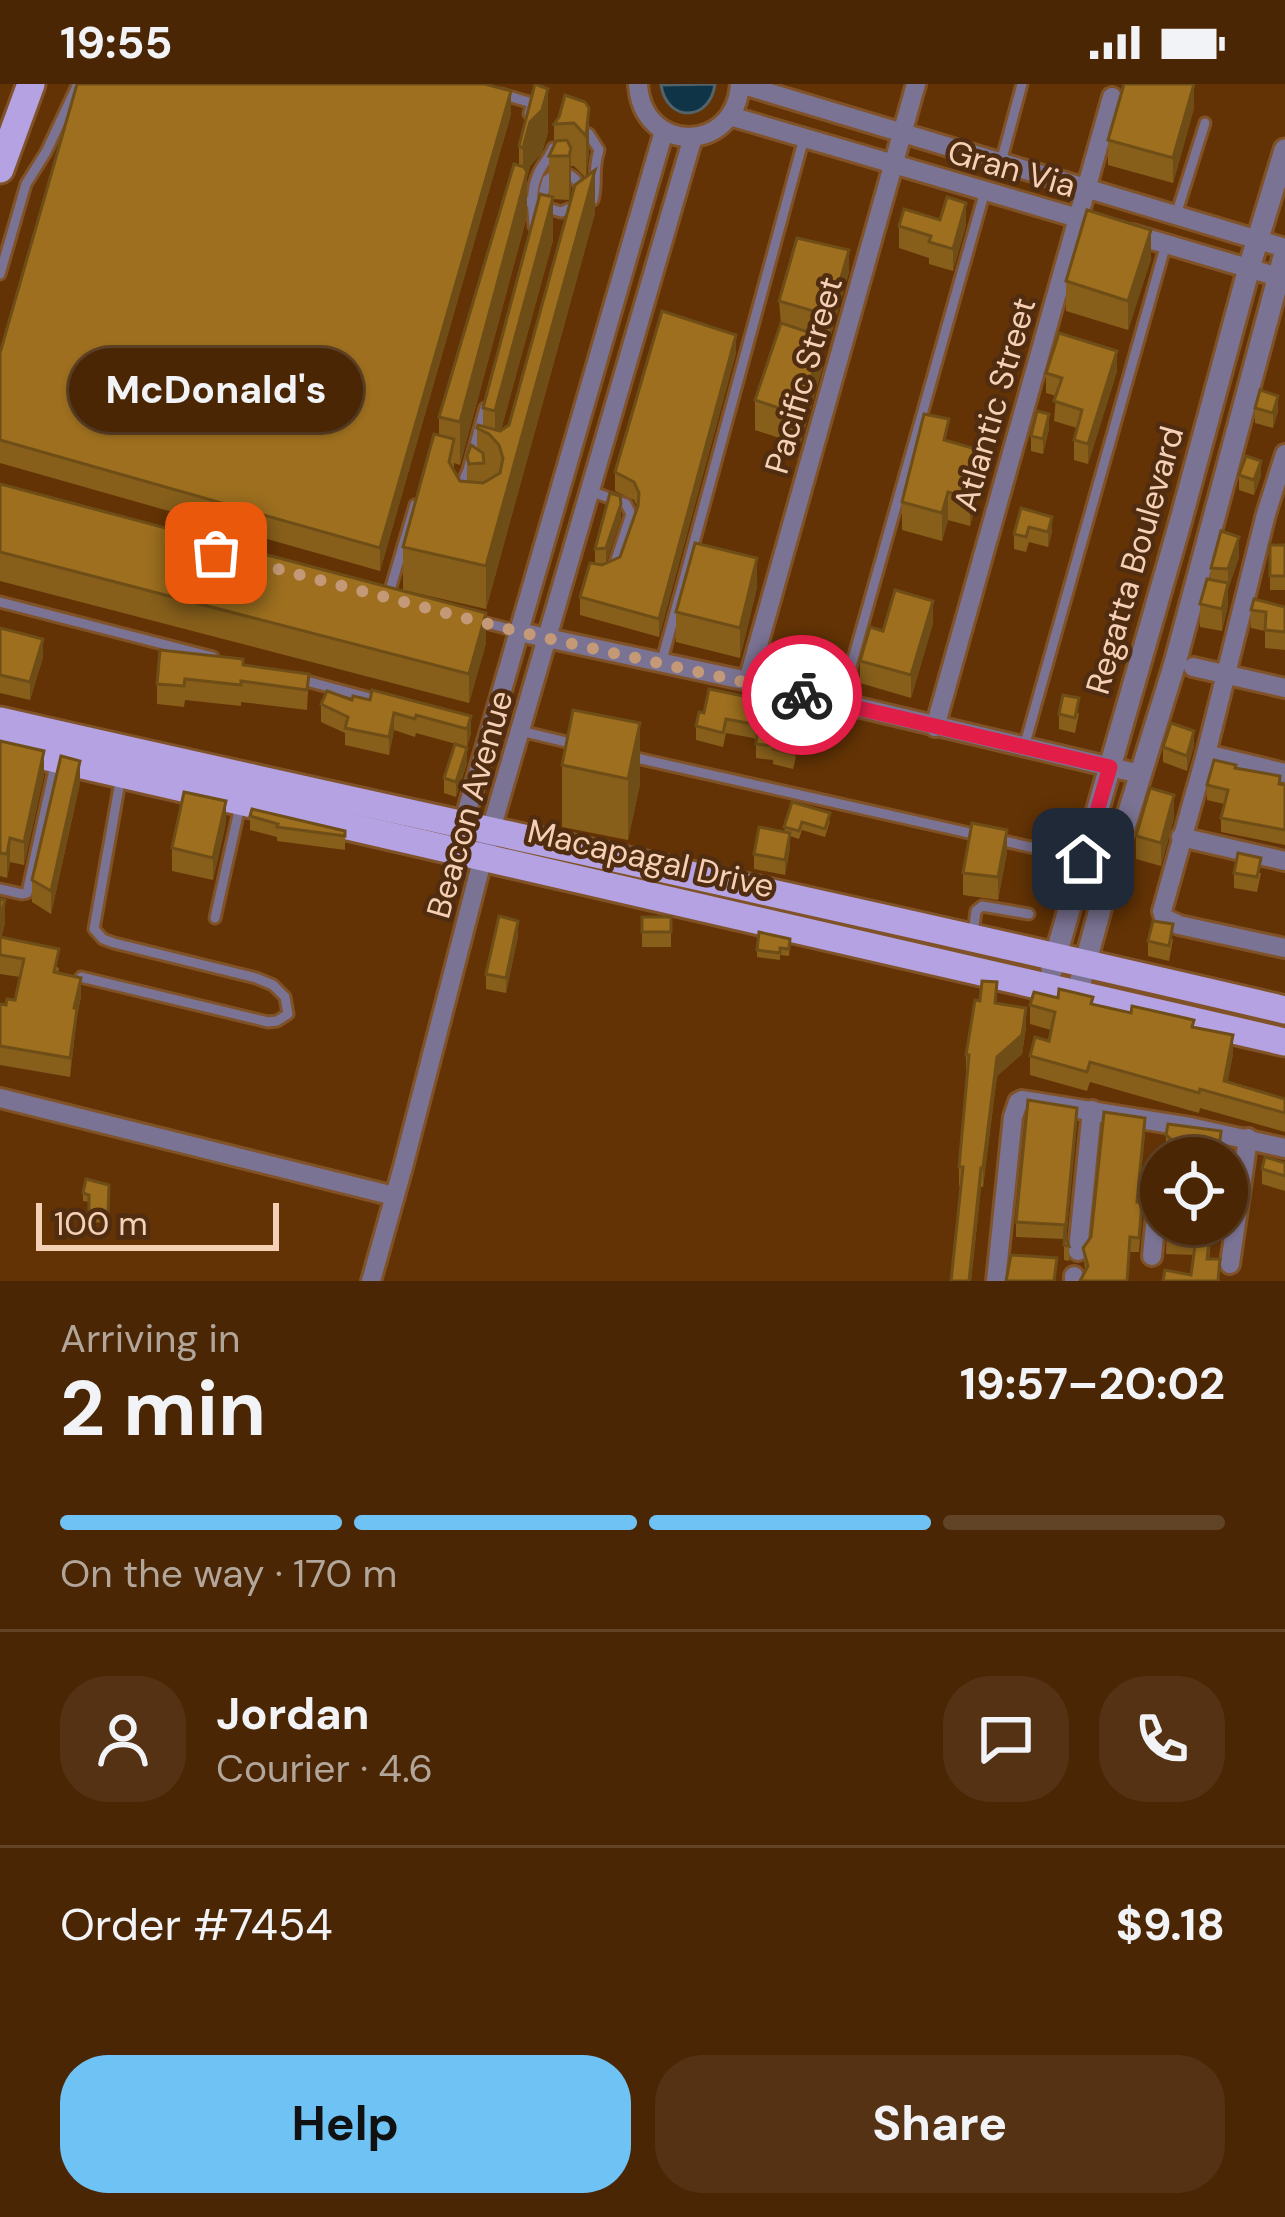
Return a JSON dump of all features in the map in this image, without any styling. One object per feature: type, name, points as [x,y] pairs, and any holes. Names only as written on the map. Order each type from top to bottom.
[{"type":"main road","points":[[0,173],[31,84]]},
{"type":"main road","name":"Macapagal Drive","points":[[0,722],[1047,988],[1285,1042]]},
{"type":"main road","name":"Macapagal Drive","points":[[0,746],[241,801],[972,938],[1285,1010]]},
{"type":"street","name":"Gran Via","points":[[740,84],[805,93],[902,133],[1285,250]]},
{"type":"street","points":[[632,86],[645,113],[664,131],[693,137],[714,131],[730,116],[740,84]]},
{"type":"street","name":"Pacific Street","points":[[748,681],[916,84]]},
{"type":"street","name":"Atlantic Street","points":[[935,727],[1112,97]]},
{"type":"street","name":"Gran Via","points":[[730,116],[1099,224]]},
{"type":"street","name":"Beacon Avenue","points":[[371,1281],[473,842],[491,729],[664,131]]},
{"type":"street","name":"Beacon Avenue","points":[[473,842],[520,731],[547,638],[577,568],[590,491],[693,137]]},
{"type":"street","name":"Regatta Boulevard","points":[[1047,988],[1285,150]]},
{"type":"street","points":[[1122,231],[1281,275]]},
{"type":"street","name":"Regatta Boulevard","points":[[1077,994],[1172,671],[1285,250]]},
{"type":"street","points":[[1285,454],[1275,516],[1244,601],[1162,911],[1164,918],[1179,925],[1285,948]]},
{"type":"street","points":[[1180,523],[1211,531]]},
{"type":"street","points":[[1244,601],[1264,606]]},
{"type":"street","points":[[519,632],[1140,774]]},
{"type":"street","points":[[1193,667],[1285,688]]},
{"type":"street","points":[[1206,754],[1285,773]]},
{"type":"street","points":[[1181,837],[1285,861]]},
{"type":"street","points":[[0,1098],[394,1196]]},
{"type":"street","points":[[996,1281],[1018,1102],[1242,1137]]},
{"type":"street","points":[[1078,1252],[1092,1110]]},
{"type":"street","points":[[1164,1137],[1165,1123]]},
{"type":"street","points":[[1248,1138],[1285,1148]]},
{"type":"street","points":[[1152,1256],[1153,1245]]},
{"type":"street","points":[[1230,1264],[1233,1245]]},
{"type":"lane","points":[[0,274],[26,184],[79,84]]},
{"type":"lane","points":[[1001,163],[1022,84]]},
{"type":"lane","points":[[488,91],[532,104]]},
{"type":"lane","points":[[526,126],[540,94]]},
{"type":"lane","points":[[1176,215],[1205,122]]},
{"type":"lane","points":[[568,222],[590,207],[597,186],[592,169],[598,150],[589,134],[574,129]]},
{"type":"lane","points":[[661,664],[804,138]]},
{"type":"lane","points":[[534,226],[532,193],[539,168],[550,158],[555,141]]},
{"type":"lane","points":[[0,173],[26,184]]},
{"type":"lane","points":[[508,195],[528,202],[548,208],[561,212],[568,211],[581,195],[575,178],[559,173],[547,180],[544,187],[543,193],[538,210],[528,249]]},
{"type":"lane","points":[[840,705],[985,191]]},
{"type":"lane","points":[[534,226],[549,230]]},
{"type":"lane","points":[[1024,747],[1166,244]]},
{"type":"lane","points":[[457,503],[490,388]]},
{"type":"lane","points":[[472,457],[484,461]]},
{"type":"lane","points":[[448,472],[478,481]]},
{"type":"lane","points":[[388,597],[420,488]]},
{"type":"lane","points":[[590,491],[626,504],[631,514],[613,570],[599,575]]},
{"type":"lane","points":[[366,592],[410,603]]},
{"type":"lane","points":[[0,602],[223,660]]},
{"type":"lane","points":[[453,615],[519,632]]},
{"type":"lane","points":[[290,677],[402,706]]},
{"type":"lane","points":[[469,723],[491,729]]},
{"type":"lane","points":[[520,731],[587,746]]},
{"type":"lane","points":[[610,752],[1083,859]]},
{"type":"lane","points":[[0,889],[26,892],[56,759]]},
{"type":"lane","points":[[81,977],[268,1022],[287,1014],[285,998],[273,986],[222,968],[114,943],[94,929],[122,774]]},
{"type":"lane","points":[[215,918],[241,801]]},
{"type":"lane","points":[[972,938],[976,911],[982,906],[1029,914]]},
{"type":"water","points":[[715,84],[705,106],[688,113],[671,106],[661,85]]},
{"type":"building","points":[[77,84],[485,84],[511,91],[380,548],[0,440],[0,353]]},
{"type":"building","points":[[535,84],[548,89],[542,110],[530,122],[523,148],[519,146]]},
{"type":"building","points":[[1124,84],[1194,84],[1173,158],[1108,140]]},
{"type":"building","points":[[565,95],[589,108],[586,136],[574,123],[554,124]]},
{"type":"building","points":[[567,140],[569,156],[549,156],[556,141]]},
{"type":"building","points":[[514,164],[527,172],[460,422],[439,417]]},
{"type":"building","points":[[595,170],[486,566],[403,547],[434,434],[454,439],[449,462],[460,481],[483,483],[500,473],[499,445],[477,428],[500,431],[509,425],[575,185]]},
{"type":"building","points":[[540,194],[553,197],[495,411],[483,408]]},
{"type":"building","points":[[947,197],[966,203],[953,249],[899,226],[904,209],[940,220]]},
{"type":"building","points":[[1087,210],[1151,230],[1128,301],[1066,281]]},
{"type":"building","points":[[797,238],[849,250],[830,316],[779,301]]},
{"type":"building","points":[[662,311],[736,335],[659,619],[580,597],[590,563],[602,565],[620,557],[638,506],[634,482],[615,472]]},
{"type":"building","points":[[781,323],[823,337],[800,415],[755,400]]},
{"type":"building","points":[[1059,333],[1117,351],[1088,444],[1074,440],[1082,410],[1054,401],[1062,378],[1046,373]]},
{"type":"building","points":[[1260,390],[1278,396],[1273,413],[1255,408]]},
{"type":"building","points":[[1037,411],[1049,414],[1043,439],[1031,436]]},
{"type":"building","points":[[924,414],[949,419],[944,440],[983,451],[970,498],[948,492],[942,513],[902,502]]},
{"type":"building","points":[[471,445],[483,453],[484,463],[469,464]]},
{"type":"building","points":[[1246,456],[1261,461],[1254,480],[1239,475]]},
{"type":"building","points":[[0,484],[486,613],[469,674],[0,552]]},
{"type":"building","points":[[610,493],[620,496],[621,504],[606,548],[595,549]]},
{"type":"building","points":[[1021,508],[1052,517],[1048,532],[1029,527],[1026,537],[1014,534]]},
{"type":"building","points":[[1221,531],[1239,537],[1228,569],[1211,568]]},
{"type":"building","points":[[695,543],[757,558],[740,628],[676,612]]},
{"type":"building","points":[[1270,545],[1285,545],[1285,576],[1270,576]]},
{"type":"building","points":[[1207,579],[1228,583],[1222,609],[1200,604]]},
{"type":"building","points":[[895,590],[933,601],[911,675],[860,661],[870,627],[883,631]]},
{"type":"building","points":[[1254,599],[1285,607],[1285,632],[1265,630],[1266,612],[1251,610]]},
{"type":"building","points":[[0,628],[43,639],[30,682],[0,675]]},
{"type":"building","points":[[160,650],[243,659],[243,665],[309,674],[307,690],[241,681],[241,685],[185,679],[184,686],[157,684]]},
{"type":"building","points":[[760,686],[786,697],[778,738],[796,742],[793,754],[756,744],[758,726],[753,724],[726,719],[723,733],[696,726],[709,689],[758,699]]},
{"type":"building","points":[[372,690],[471,716],[467,729],[394,713],[389,737],[345,728],[348,717],[321,704],[327,691],[352,700],[353,696],[370,700]]},
{"type":"building","points":[[1063,695],[1079,698],[1075,718],[1059,714]]},
{"type":"building","points":[[573,710],[640,723],[628,779],[562,765]]},
{"type":"building","points":[[1171,723],[1194,731],[1187,756],[1163,747]]},
{"type":"building","points":[[0,741],[44,751],[24,842],[10,838],[7,854],[0,853]]},
{"type":"building","points":[[455,744],[467,748],[456,782],[444,778]]},
{"type":"building","points":[[61,756],[80,761],[51,891],[32,880]]},
{"type":"building","points":[[1214,760],[1280,776],[1279,784],[1285,785],[1285,830],[1221,818],[1228,790],[1207,785]]},
{"type":"building","points":[[1150,788],[1174,795],[1161,843],[1136,836]]},
{"type":"building","points":[[184,792],[226,801],[213,858],[172,848]]},
{"type":"building","points":[[792,802],[830,813],[825,829],[802,822],[799,831],[784,827]]},
{"type":"building","points":[[252,809],[345,831],[345,836],[277,827],[250,816]]},
{"type":"building","points":[[972,823],[1007,830],[998,877],[963,873]]},
{"type":"building","points":[[759,827],[790,833],[785,860],[754,854]]},
{"type":"building","points":[[1238,853],[1261,858],[1257,877],[1234,873]]},
{"type":"building","points":[[499,916],[518,921],[506,978],[486,974]]},
{"type":"building","points":[[642,917],[671,917],[671,932],[642,932]]},
{"type":"building","points":[[1153,921],[1173,924],[1169,946],[1148,941]]},
{"type":"building","points":[[759,932],[790,939],[789,949],[780,948],[780,953],[757,950]]},
{"type":"building","points":[[0,937],[59,949],[54,972],[81,978],[70,1058],[0,1046],[0,1004],[15,1000],[24,959],[0,955]]},
{"type":"building","points":[[982,981],[997,982],[995,1003],[1026,1008],[1022,1035],[997,1057],[969,1281],[951,1281],[963,1167],[959,1167],[966,1055]]},
{"type":"building","points":[[1059,989],[1093,997],[1091,1004],[1131,1013],[1132,1006],[1194,1020],[1192,1027],[1233,1035],[1224,1081],[1285,1099],[1285,1113],[1090,1062],[1087,1072],[1030,1056],[1035,1037],[1049,1041],[1055,1012],[1030,1005],[1034,992],[1058,998]]},
{"type":"building","points":[[1028,1100],[1077,1108],[1065,1235],[1069,1246],[1064,1245],[1065,1225],[1016,1222]]},
{"type":"building","points":[[1104,1112],[1145,1118],[1140,1137],[1139,1238],[1130,1237],[1127,1281],[1080,1281],[1088,1266],[1083,1248],[1091,1237]]},
{"type":"building","points":[[1168,1124],[1221,1131],[1220,1137],[1166,1135]]},
{"type":"building","points":[[1265,1157],[1285,1163],[1285,1176],[1262,1169]]},
{"type":"building","points":[[86,1179],[109,1185],[108,1215],[89,1214],[89,1195],[83,1193]]},
{"type":"building","points":[[1195,1245],[1209,1245],[1207,1259],[1220,1259],[1218,1281],[1163,1281],[1165,1270],[1191,1275]]},
{"type":"building","points":[[1011,1255],[1057,1258],[1054,1281],[1006,1281]]},
{"type":"way so far","points":[[216,553],[519,632],[802,695]]},
{"type":"place","name":"McDonald's","points":[[216,553]]},
{"type":"route","points":[[802,695],[1110,767],[1083,859]]}]
